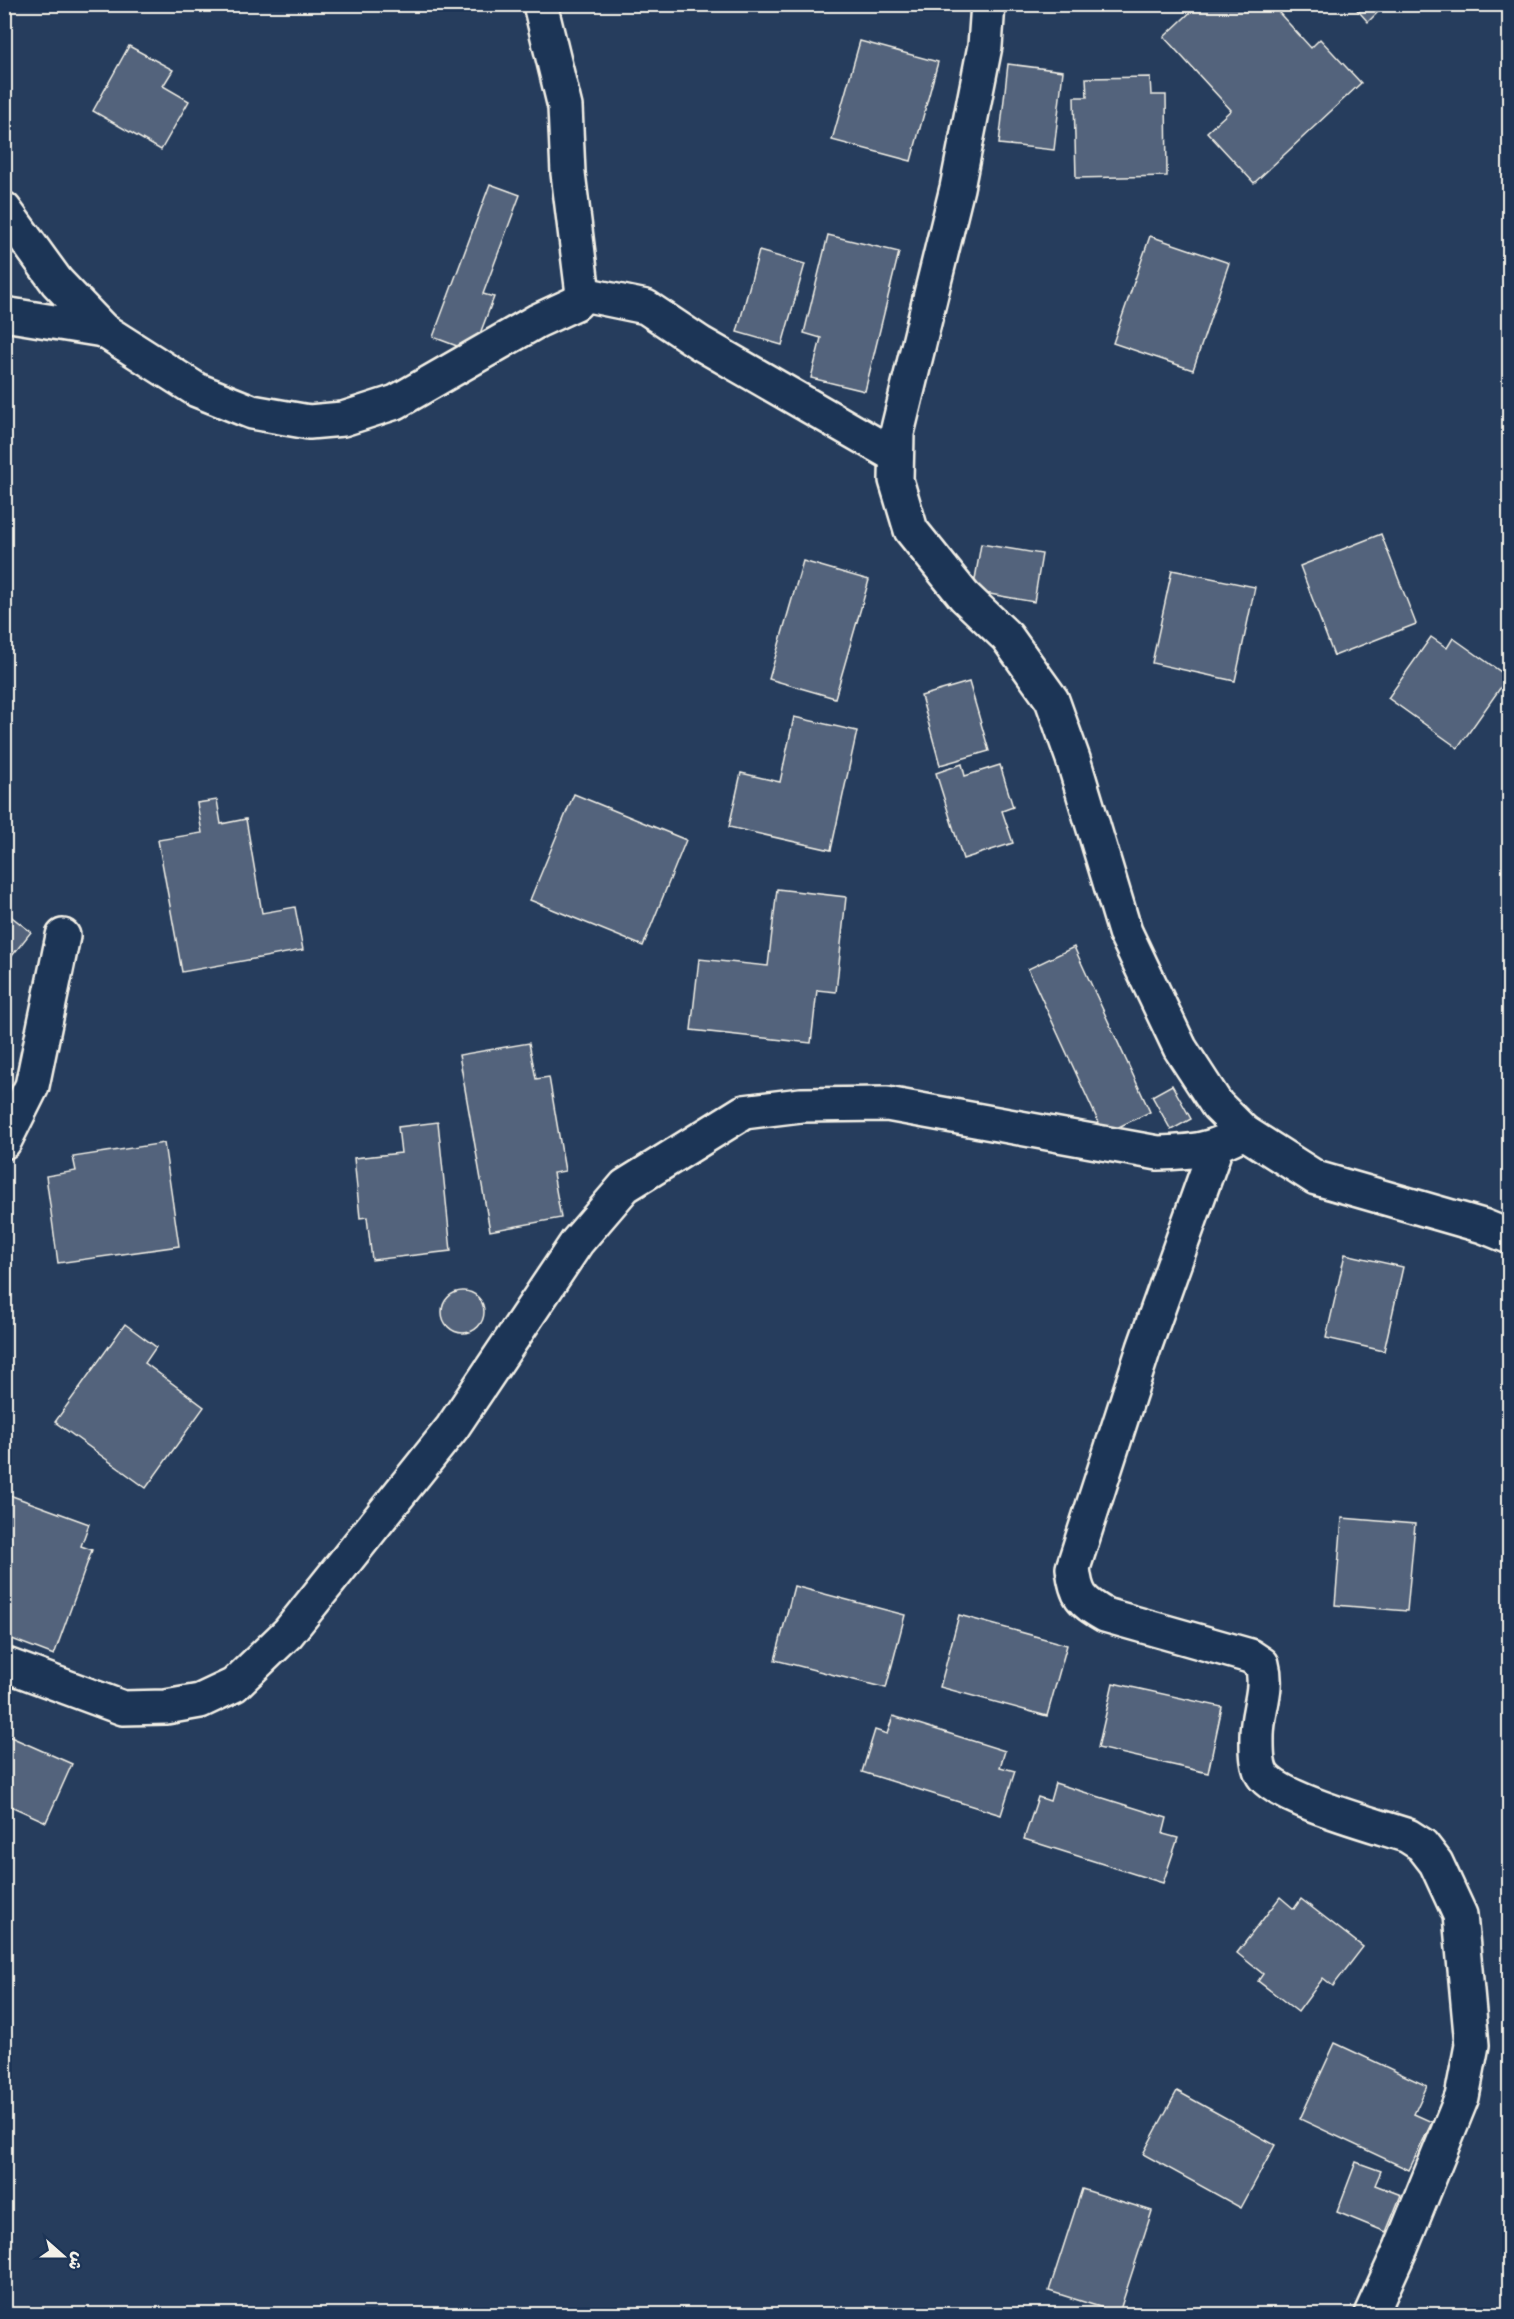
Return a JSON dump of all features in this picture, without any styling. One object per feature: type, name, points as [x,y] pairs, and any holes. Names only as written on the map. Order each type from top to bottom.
[{"type":"street","points":[[4,209],[57,282],[103,330],[197,390],[252,412],[309,422],[343,419],[396,402],[537,321],[576,303],[583,294],[568,173],[565,108],[540,4]]},
{"type":"street","points":[[988,4],[985,46],[957,188],[897,433],[896,480],[911,530],[964,596],[1007,637],[1052,700],[1073,759],[1125,932],[1180,1048],[1217,1106],[1244,1132],[1316,1178],[1483,1226],[1509,1237]]},
{"type":"street","points":[[583,294],[646,307],[700,343],[896,456]]},
{"type":"street","points":[[4,314],[103,330]]},
{"type":"street","points":[[4,1142],[32,1086],[63,936]]},
{"type":"street","points":[[4,1664],[123,1707],[166,1707],[200,1701],[234,1685],[288,1633],[452,1428],[578,1242],[625,1186],[744,1112],[801,1105],[887,1104],[1158,1153],[1197,1152],[1216,1147],[1244,1132]]},
{"type":"street","points":[[1216,1147],[1144,1348],[1080,1546],[1073,1568],[1075,1587],[1084,1603],[1105,1615],[1250,1656],[1262,1664],[1266,1680],[1257,1733],[1258,1762],[1263,1776],[1281,1790],[1408,1836],[1422,1845],[1436,1863],[1460,1915],[1472,2045],[1462,2097],[1371,2314]]},
{"type":"building","points":[[1199,4],[1271,4],[1311,48],[1320,39],[1361,83],[1254,183],[1207,132],[1231,110],[1164,37]]},
{"type":"building","points":[[1352,4],[1386,4],[1368,22]]},
{"type":"building","points":[[860,41],[938,62],[911,161],[832,140]]},
{"type":"building","points":[[129,46],[173,70],[163,86],[189,101],[161,150],[93,111]]},
{"type":"building","points":[[1008,64],[1063,71],[1054,150],[999,144]]},
{"type":"building","points":[[1150,77],[1151,95],[1166,95],[1167,176],[1076,178],[1074,97],[1087,97],[1086,78]]},
{"type":"building","points":[[490,184],[520,195],[483,294],[494,297],[473,352],[433,337]]},
{"type":"building","points":[[828,235],[899,252],[865,391],[811,378],[821,338],[804,333]]},
{"type":"building","points":[[1150,236],[1229,263],[1193,370],[1113,343]]},
{"type":"building","points":[[759,251],[805,264],[782,345],[737,332]]},
{"type":"building","points":[[1381,534],[1416,624],[1334,656],[1300,566]]},
{"type":"building","points":[[981,544],[1042,554],[1034,602],[973,591]]},
{"type":"building","points":[[803,561],[869,580],[835,698],[769,679]]},
{"type":"building","points":[[1172,570],[1255,587],[1235,681],[1152,663]]},
{"type":"building","points":[[1431,637],[1447,648],[1453,638],[1508,677],[1458,748],[1388,698]]},
{"type":"building","points":[[969,682],[989,751],[940,765],[921,696]]},
{"type":"building","points":[[794,717],[857,731],[831,850],[729,827],[741,773],[780,782]]},
{"type":"building","points":[[962,764],[965,776],[1000,765],[1013,807],[1002,811],[1013,843],[963,859],[936,773]]},
{"type":"building","points":[[574,794],[686,840],[643,946],[530,900]]},
{"type":"building","points":[[217,800],[221,824],[246,819],[262,913],[295,907],[303,950],[182,972],[158,840],[202,833],[197,803]]},
{"type":"building","points":[[777,889],[846,897],[836,992],[817,990],[811,1043],[691,1030],[699,959],[768,966]]},
{"type":"building","points":[[4,911],[31,932],[4,966]]},
{"type":"building","points":[[1074,947],[1150,1112],[1104,1134],[1028,969]]},
{"type":"building","points":[[529,1043],[536,1079],[549,1077],[565,1171],[553,1173],[561,1218],[490,1231],[459,1055]]},
{"type":"building","points":[[1172,1085],[1191,1119],[1171,1130],[1152,1096]]},
{"type":"building","points":[[438,1122],[451,1251],[372,1260],[367,1217],[360,1218],[354,1158],[401,1153],[398,1127]]},
{"type":"building","points":[[164,1143],[179,1246],[58,1263],[46,1176],[76,1171],[73,1157]]},
{"type":"building","points":[[1345,1254],[1403,1267],[1384,1351],[1326,1338]]},
{"type":"building","points":[[463,1291],[471,1292],[478,1297],[483,1304],[483,1320],[478,1327],[471,1332],[463,1333],[455,1332],[448,1327],[443,1320],[442,1312],[443,1304],[448,1297],[455,1292]]},
{"type":"building","points":[[125,1324],[156,1347],[145,1363],[204,1407],[146,1488],[55,1422]]},
{"type":"building","points":[[4,1493],[89,1524],[81,1546],[92,1550],[54,1655],[4,1636]]},
{"type":"building","points":[[1342,1518],[1415,1524],[1407,1611],[1335,1605]]},
{"type":"building","points":[[794,1586],[905,1615],[886,1688],[775,1660]]},
{"type":"building","points":[[959,1615],[1067,1645],[1047,1716],[940,1687]]},
{"type":"building","points":[[1113,1683],[1222,1707],[1208,1773],[1098,1748]]},
{"type":"building","points":[[893,1716],[1005,1751],[1000,1767],[1015,1771],[1001,1815],[862,1772],[875,1730],[887,1734]]},
{"type":"building","points":[[4,1734],[72,1764],[46,1822],[4,1803]]},
{"type":"building","points":[[1055,1783],[1167,1818],[1163,1834],[1178,1838],[1163,1883],[1024,1839],[1038,1797],[1050,1801]]},
{"type":"building","points":[[1280,1897],[1294,1909],[1301,1899],[1363,1947],[1333,1986],[1323,1978],[1298,2012],[1258,1981],[1263,1974],[1237,1953]]},
{"type":"building","points":[[1335,2043],[1427,2086],[1414,2114],[1432,2122],[1409,2170],[1300,2119]]},
{"type":"building","points":[[1177,2091],[1275,2145],[1241,2208],[1143,2154]]},
{"type":"building","points":[[1356,2162],[1381,2171],[1375,2185],[1401,2195],[1386,2232],[1337,2212]]},
{"type":"building","points":[[1082,2189],[1152,2211],[1119,2313],[1049,2291]]}]
